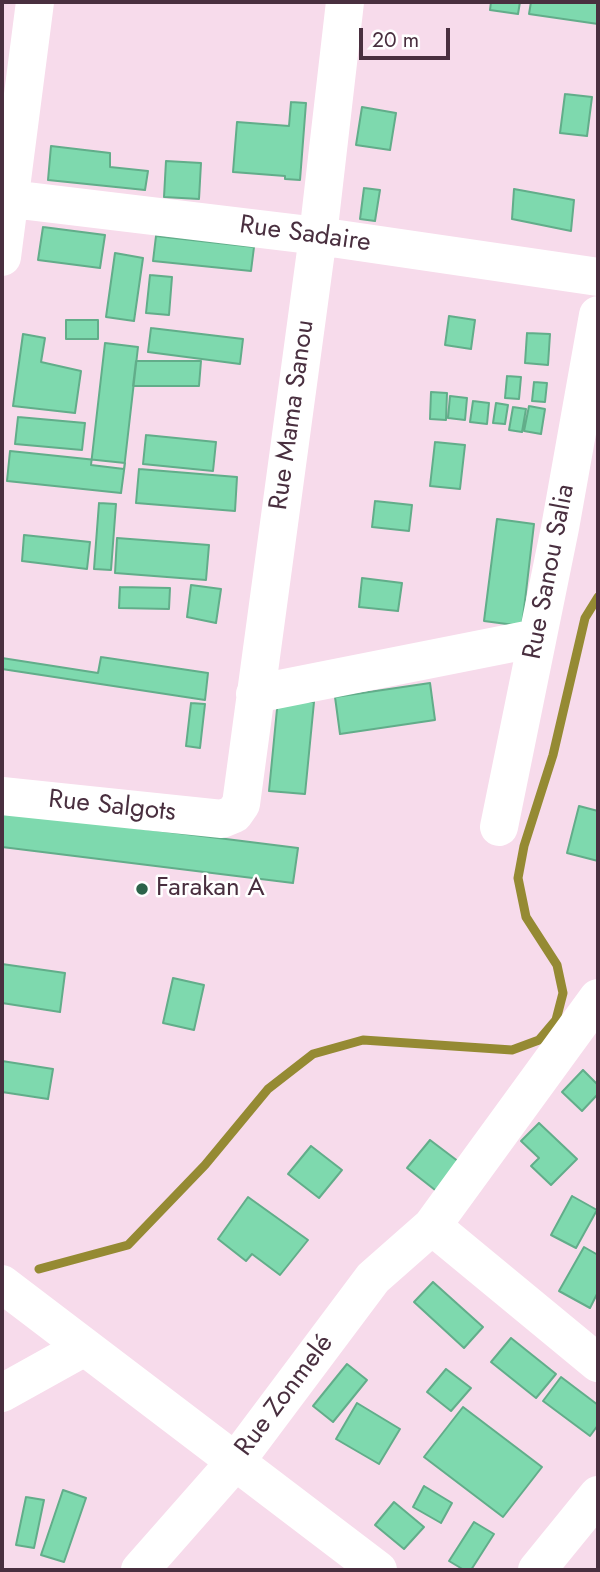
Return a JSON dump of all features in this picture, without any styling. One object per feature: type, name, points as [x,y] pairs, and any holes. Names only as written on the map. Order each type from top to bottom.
[{"type":"street","points":[[3,245],[35,2]]},
{"type":"street","name":"Rue Mama Sanou","points":[[222,819],[234,814],[241,804],[318,236],[345,2]]},
{"type":"street","name":"Rue Sadaire","points":[[11,199],[318,236],[598,277]]},
{"type":"street","name":"Rue Sanou Salia","points":[[499,827],[598,316]]},
{"type":"street","points":[[255,694],[537,638]]},
{"type":"street","name":"Rue Salgots","points":[[2,796],[222,819]]},
{"type":"street","name":"Rue Zonmelé","points":[[140,1570],[236,1461],[373,1278],[432,1226],[598,998]]},
{"type":"street","points":[[432,1226],[598,1363]]},
{"type":"street","points":[[2,1284],[378,1570]]},
{"type":"street","points":[[2,1393],[83,1348]]},
{"type":"street","points":[[537,1570],[598,1495]]},
{"type":"building","points":[[491,2],[520,2],[518,14],[490,10]]},
{"type":"building","points":[[531,2],[598,2],[598,24],[529,14]]},
{"type":"building","points":[[565,94],[592,97],[587,136],[560,133]]},
{"type":"building","points":[[291,102],[306,103],[300,180],[285,179],[285,176],[233,172],[237,122],[289,126]]},
{"type":"building","points":[[362,107],[396,113],[390,150],[356,145]]},
{"type":"building","points":[[51,146],[110,153],[110,167],[148,171],[145,190],[48,180]]},
{"type":"building","points":[[166,161],[201,163],[199,199],[164,197]]},
{"type":"building","points":[[364,188],[380,190],[375,221],[360,219]]},
{"type":"building","points":[[514,189],[574,200],[571,231],[512,219]]},
{"type":"building","points":[[43,227],[105,235],[100,268],[38,260]]},
{"type":"building","points":[[156,236],[254,247],[251,271],[153,261]]},
{"type":"building","points":[[115,253],[143,258],[134,321],[106,317]]},
{"type":"building","points":[[150,275],[172,277],[169,315],[146,313]]},
{"type":"building","points":[[449,316],[475,320],[471,349],[445,345]]},
{"type":"building","points":[[66,320],[98,320],[98,339],[66,339]]},
{"type":"building","points":[[151,328],[243,339],[240,364],[148,352]]},
{"type":"building","points":[[527,333],[550,334],[548,365],[525,363]]},
{"type":"building","points":[[23,334],[45,338],[41,362],[81,371],[75,413],[13,406]]},
{"type":"building","points":[[105,343],[138,347],[124,469],[91,465]]},
{"type":"building","points":[[136,361],[201,361],[199,386],[133,386]]},
{"type":"building","points":[[507,376],[521,377],[519,399],[505,398]]},
{"type":"building","points":[[534,382],[547,383],[545,402],[532,401]]},
{"type":"building","points":[[431,392],[447,393],[446,420],[430,419]]},
{"type":"building","points":[[450,396],[467,398],[465,420],[448,418]]},
{"type":"building","points":[[473,401],[489,403],[487,424],[470,422]]},
{"type":"building","points":[[496,403],[508,405],[505,424],[493,423]]},
{"type":"building","points":[[529,406],[545,409],[541,434],[524,431]]},
{"type":"building","points":[[513,407],[526,409],[522,432],[509,430]]},
{"type":"building","points":[[18,417],[85,423],[82,450],[15,444]]},
{"type":"building","points":[[146,435],[216,442],[213,471],[143,464]]},
{"type":"building","points":[[435,442],[465,445],[460,489],[430,486]]},
{"type":"building","points":[[10,451],[125,463],[121,493],[7,481]]},
{"type":"building","points":[[139,469],[237,477],[235,511],[136,503]]},
{"type":"building","points":[[375,501],[412,505],[409,531],[372,527]]},
{"type":"building","points":[[99,503],[116,504],[111,570],[94,569]]},
{"type":"building","points":[[497,519],[534,524],[522,626],[484,621]]},
{"type":"building","points":[[24,535],[90,542],[87,569],[22,561]]},
{"type":"building","points":[[117,538],[209,545],[206,580],[115,573]]},
{"type":"building","points":[[362,578],[402,583],[398,611],[359,607]]},
{"type":"building","points":[[191,585],[221,589],[216,623],[187,617]]},
{"type":"building","points":[[120,587],[170,588],[169,609],[119,608]]},
{"type":"building","points":[[101,657],[208,673],[205,700],[2,669],[2,658],[98,673]]},
{"type":"building","points":[[430,683],[435,720],[340,734],[335,697]]},
{"type":"building","points":[[278,699],[314,702],[305,794],[269,791]]},
{"type":"building","points":[[191,703],[205,704],[200,748],[186,746]]},
{"type":"building","points":[[579,806],[598,811],[598,861],[567,853]]},
{"type":"building","points":[[2,811],[298,848],[293,883],[2,847]]},
{"type":"building","points":[[2,964],[65,973],[60,1012],[2,1003]]},
{"type":"building","points":[[173,978],[204,985],[194,1030],[163,1023]]},
{"type":"building","points":[[2,1061],[53,1069],[48,1099],[2,1092]]},
{"type":"building","points":[[583,1070],[598,1085],[598,1094],[582,1111],[562,1092]]},
{"type":"building","points":[[539,1123],[577,1159],[551,1185],[531,1166],[539,1158],[521,1141]]},
{"type":"building","points":[[430,1140],[467,1168],[444,1197],[407,1168]]},
{"type":"building","points":[[311,1146],[342,1170],[319,1198],[288,1174]]},
{"type":"building","points":[[572,1196],[597,1210],[576,1248],[551,1235]]},
{"type":"building","points":[[248,1197],[308,1240],[280,1275],[252,1254],[246,1261],[218,1239]]},
{"type":"building","points":[[584,1247],[598,1255],[598,1292],[590,1308],[559,1291]]},
{"type":"building","points":[[433,1282],[483,1327],[464,1348],[414,1302]]},
{"type":"building","points":[[511,1338],[556,1374],[536,1398],[491,1362]]},
{"type":"building","points":[[347,1364],[367,1380],[333,1422],[313,1406]]},
{"type":"building","points":[[446,1369],[471,1388],[451,1411],[427,1392]]},
{"type":"building","points":[[561,1377],[598,1405],[598,1425],[590,1436],[543,1401]]},
{"type":"building","points":[[357,1403],[400,1429],[379,1464],[336,1439]]},
{"type":"building","points":[[463,1407],[542,1467],[503,1517],[424,1457]]},
{"type":"building","points":[[424,1486],[452,1503],[441,1523],[413,1507]]},
{"type":"building","points":[[63,1490],[86,1498],[64,1562],[41,1555]]},
{"type":"building","points":[[26,1497],[44,1500],[34,1548],[16,1545]]},
{"type":"building","points":[[394,1502],[424,1527],[404,1549],[375,1525]]},
{"type":"building","points":[[474,1522],[494,1534],[471,1570],[464,1570],[449,1561]]},
{"type":"waterway","points":[[39,1269],[128,1245],[205,1165],[268,1089],[313,1054],[363,1040],[512,1050],[539,1040],[556,1020],[563,993],[557,965],[526,917],[518,878],[524,846],[553,755],[585,618],[598,597]]},
{"type":"place","name":"Farakan A","points":[[142,889]]}]
